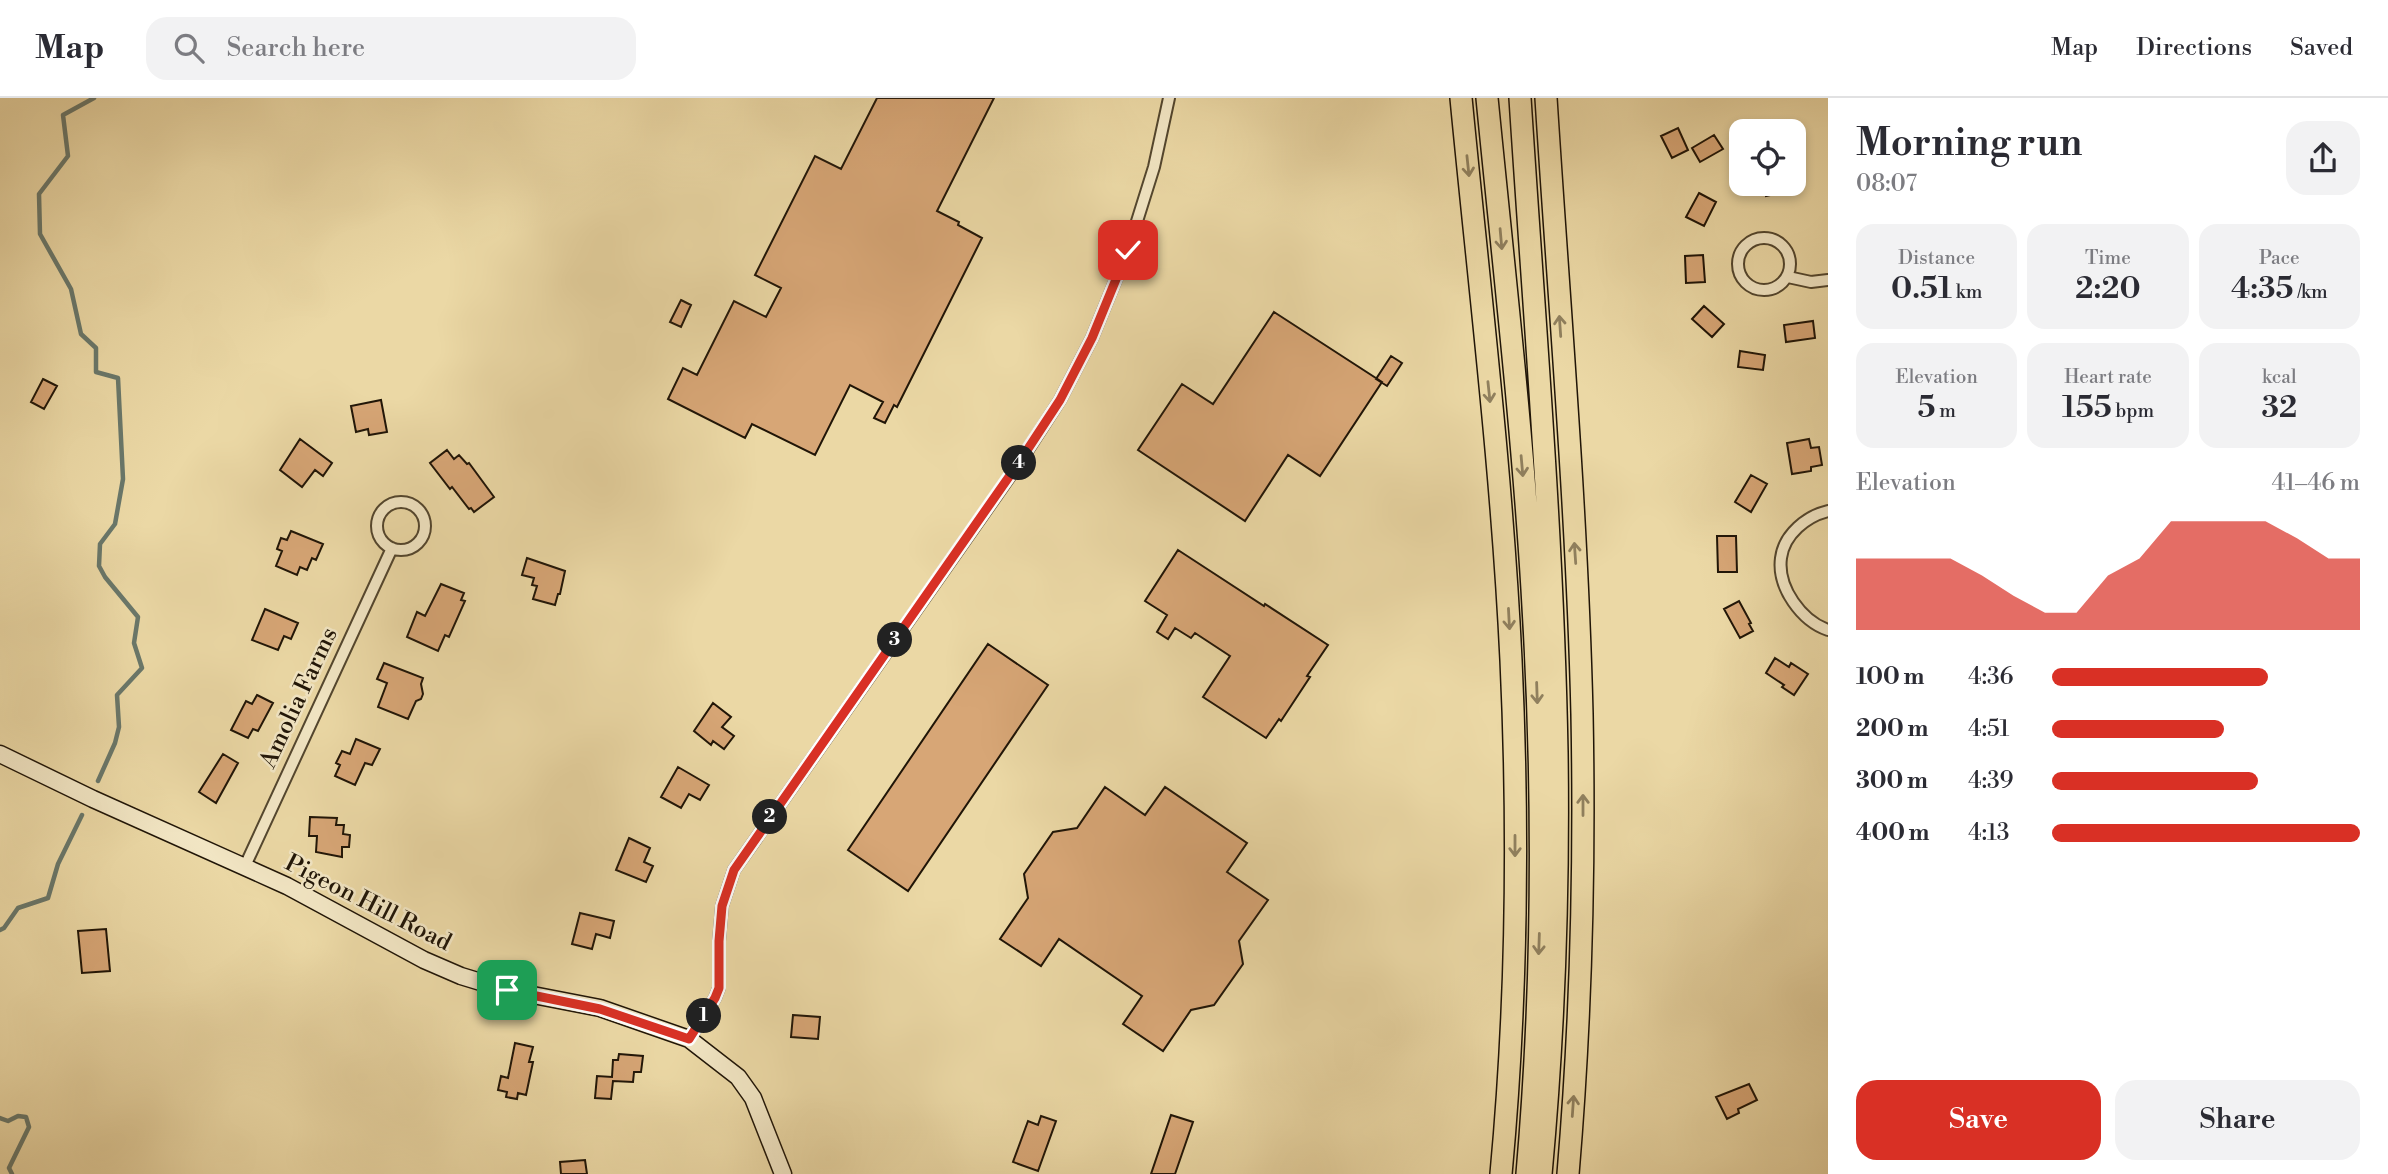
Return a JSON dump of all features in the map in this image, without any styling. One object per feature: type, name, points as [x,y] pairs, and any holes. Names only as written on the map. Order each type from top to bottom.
[{"type":"highway","points":[[1461,98],[1504,549],[1513,716],[1515,925],[1501,1174]]},
{"type":"highway","points":[[1487,98],[1528,523],[1538,704],[1540,907],[1536,1035],[1527,1174]]},
{"type":"highway","points":[[1520,98],[1550,567],[1557,753],[1555,962],[1541,1174]]},
{"type":"highway","points":[[1545,98],[1577,588],[1582,728],[1582,910],[1568,1174]]},
{"type":"street","points":[[689,1039],[719,988],[722,906],[734,870],[1020,461],[1060,400],[1092,338],[1128,250],[1154,167],[1169,98]]},
{"type":"street","points":[[1766,238],[1775,240],[1782,245],[1790,260],[1788,277],[1775,288],[1758,290],[1744,281],[1738,265],[1739,256],[1749,242],[1766,238]]},
{"type":"street","points":[[1788,277],[1811,282],[1828,280]]},
{"type":"street","points":[[390,504],[411,504],[422,513],[425,528],[423,535],[410,548],[391,548],[377,533],[377,519],[390,504]]},
{"type":"street","points":[[1828,511],[1810,517],[1790,535],[1781,557],[1782,574],[1789,594],[1800,612],[1815,625],[1828,630]]},
{"type":"street","name":"Amolia Farms","points":[[245,866],[391,548]]},
{"type":"street","name":"Pigeon Hill Road","points":[[0,754],[287,886],[424,960],[461,976],[507,990],[600,1009],[689,1039],[738,1077],[753,1098],[783,1174]]},
{"type":"building","points":[[877,98],[994,98],[937,211],[982,238],[897,407],[894,405],[885,423],[874,418],[883,402],[850,385],[815,455],[752,424],[745,438],[668,399],[683,368],[697,375],[734,301],[766,317],[781,288],[755,275],[815,156],[841,169]]},
{"type":"building","points":[[1678,128],[1688,150],[1672,158],[1661,136]]},
{"type":"building","points":[[1714,135],[1723,149],[1700,162],[1692,148]]},
{"type":"building","points":[[1699,193],[1716,202],[1704,226],[1686,217]]},
{"type":"building","points":[[1703,255],[1705,282],[1686,283],[1685,256]]},
{"type":"building","points":[[681,300],[691,305],[681,327],[670,322]]},
{"type":"building","points":[[1704,306],[1724,324],[1712,337],[1692,319]]},
{"type":"building","points":[[1274,312],[1382,382],[1320,476],[1288,455],[1245,521],[1138,450],[1182,384],[1213,404]]},
{"type":"building","points":[[1813,321],[1815,338],[1786,342],[1784,325]]},
{"type":"building","points":[[1740,351],[1765,355],[1763,370],[1738,367]]},
{"type":"building","points":[[1391,356],[1402,363],[1387,386],[1376,379]]},
{"type":"building","points":[[43,379],[57,386],[44,409],[31,402]]},
{"type":"building","points":[[381,400],[387,432],[369,435],[368,429],[356,432],[351,406]]},
{"type":"building","points":[[300,439],[332,463],[323,476],[315,470],[302,487],[280,470]]},
{"type":"building","points":[[1809,439],[1811,448],[1819,447],[1822,465],[1811,467],[1811,471],[1792,474],[1787,443]]},
{"type":"building","points":[[447,450],[454,459],[459,455],[469,463],[494,497],[474,512],[452,487],[450,489],[430,463]]},
{"type":"building","points":[[1751,475],[1767,484],[1751,512],[1735,502]]},
{"type":"building","points":[[291,531],[323,544],[316,560],[312,558],[307,570],[300,567],[297,575],[276,566],[282,551],[277,549],[281,538],[287,540]]},
{"type":"building","points":[[1717,536],[1736,536],[1737,572],[1718,572]]},
{"type":"building","points":[[1178,550],[1328,645],[1281,721],[1279,719],[1266,738],[1203,697],[1230,656],[1195,633],[1191,638],[1175,628],[1168,639],[1157,632],[1167,615],[1145,601]]},
{"type":"building","points":[[527,558],[565,571],[555,605],[533,599],[537,586],[532,585],[534,578],[522,575]]},
{"type":"building","points":[[441,584],[464,593],[461,600],[465,601],[449,637],[445,635],[438,651],[407,637],[417,612],[425,616]]},
{"type":"building","points":[[1739,601],[1753,631],[1740,638],[1724,609]]},
{"type":"building","points":[[265,609],[298,623],[291,639],[284,636],[278,650],[252,640]]},
{"type":"building","points":[[988,644],[1048,685],[908,891],[848,850]]},
{"type":"building","points":[[1775,658],[1789,667],[1791,663],[1808,674],[1794,695],[1766,673]]},
{"type":"building","points":[[384,663],[423,678],[423,694],[421,699],[416,701],[408,719],[378,707],[387,683],[377,679]]},
{"type":"building","points":[[257,695],[273,703],[258,731],[253,729],[248,738],[231,730],[246,701],[252,704]]},
{"type":"building","points":[[713,703],[731,717],[722,727],[734,736],[724,749],[713,741],[711,745],[694,731]]},
{"type":"building","points":[[356,739],[380,749],[372,765],[365,763],[355,785],[335,776],[340,765],[336,763],[342,751],[350,754]]},
{"type":"building","points":[[223,754],[238,763],[216,803],[199,792]]},
{"type":"building","points":[[678,767],[709,785],[700,800],[689,794],[681,808],[661,797]]},
{"type":"building","points":[[1105,787],[1145,815],[1165,787],[1247,843],[1227,872],[1268,900],[1239,941],[1243,964],[1214,1005],[1191,1010],[1163,1051],[1123,1024],[1142,996],[1059,939],[1041,966],[1000,939],[1028,898],[1024,874],[1053,832],[1077,828]]},
{"type":"building","points":[[310,817],[337,818],[336,825],[344,825],[343,834],[350,835],[349,847],[342,847],[342,857],[316,852],[317,836],[309,836]]},
{"type":"building","points":[[629,838],[650,848],[644,862],[653,866],[646,882],[616,870]]},
{"type":"building","points":[[580,913],[614,921],[610,938],[596,934],[592,949],[572,944]]},
{"type":"building","points":[[106,929],[110,971],[82,973],[78,931]]},
{"type":"building","points":[[793,1015],[820,1017],[818,1039],[791,1037]]},
{"type":"building","points":[[515,1043],[533,1047],[529,1062],[533,1062],[526,1095],[518,1093],[517,1099],[506,1097],[507,1092],[498,1090],[501,1076],[508,1078]]},
{"type":"building","points":[[619,1054],[643,1056],[641,1072],[634,1072],[633,1082],[613,1081],[611,1099],[595,1098],[597,1076],[612,1077],[613,1060],[618,1060]]},
{"type":"building","points":[[1749,1084],[1757,1100],[1738,1109],[1739,1113],[1727,1119],[1716,1097]]},
{"type":"building","points":[[1171,1115],[1193,1122],[1175,1174],[1151,1174]]},
{"type":"building","points":[[1041,1116],[1056,1121],[1038,1171],[1013,1162],[1028,1121],[1038,1125]]},
{"type":"building","points":[[585,1160],[587,1174],[561,1174],[560,1162]]},
{"type":"waterway","points":[[94,98],[63,115],[68,156],[39,194],[40,234],[71,289],[81,334],[96,348],[96,372],[118,378],[123,479],[115,524],[100,544],[99,566],[138,617],[134,643],[142,668],[117,695],[119,727],[98,781]]},
{"type":"waterway","points":[[0,930],[18,908],[48,898],[58,864],[82,815]]},
{"type":"waterway","points":[[0,1118],[8,1121],[18,1116],[26,1117],[29,1127],[9,1168],[12,1174]]},
{"type":"route","points":[[507,990],[600,1009],[689,1039],[719,988],[722,906],[734,870],[1060,400],[1092,338],[1128,250]]}]
